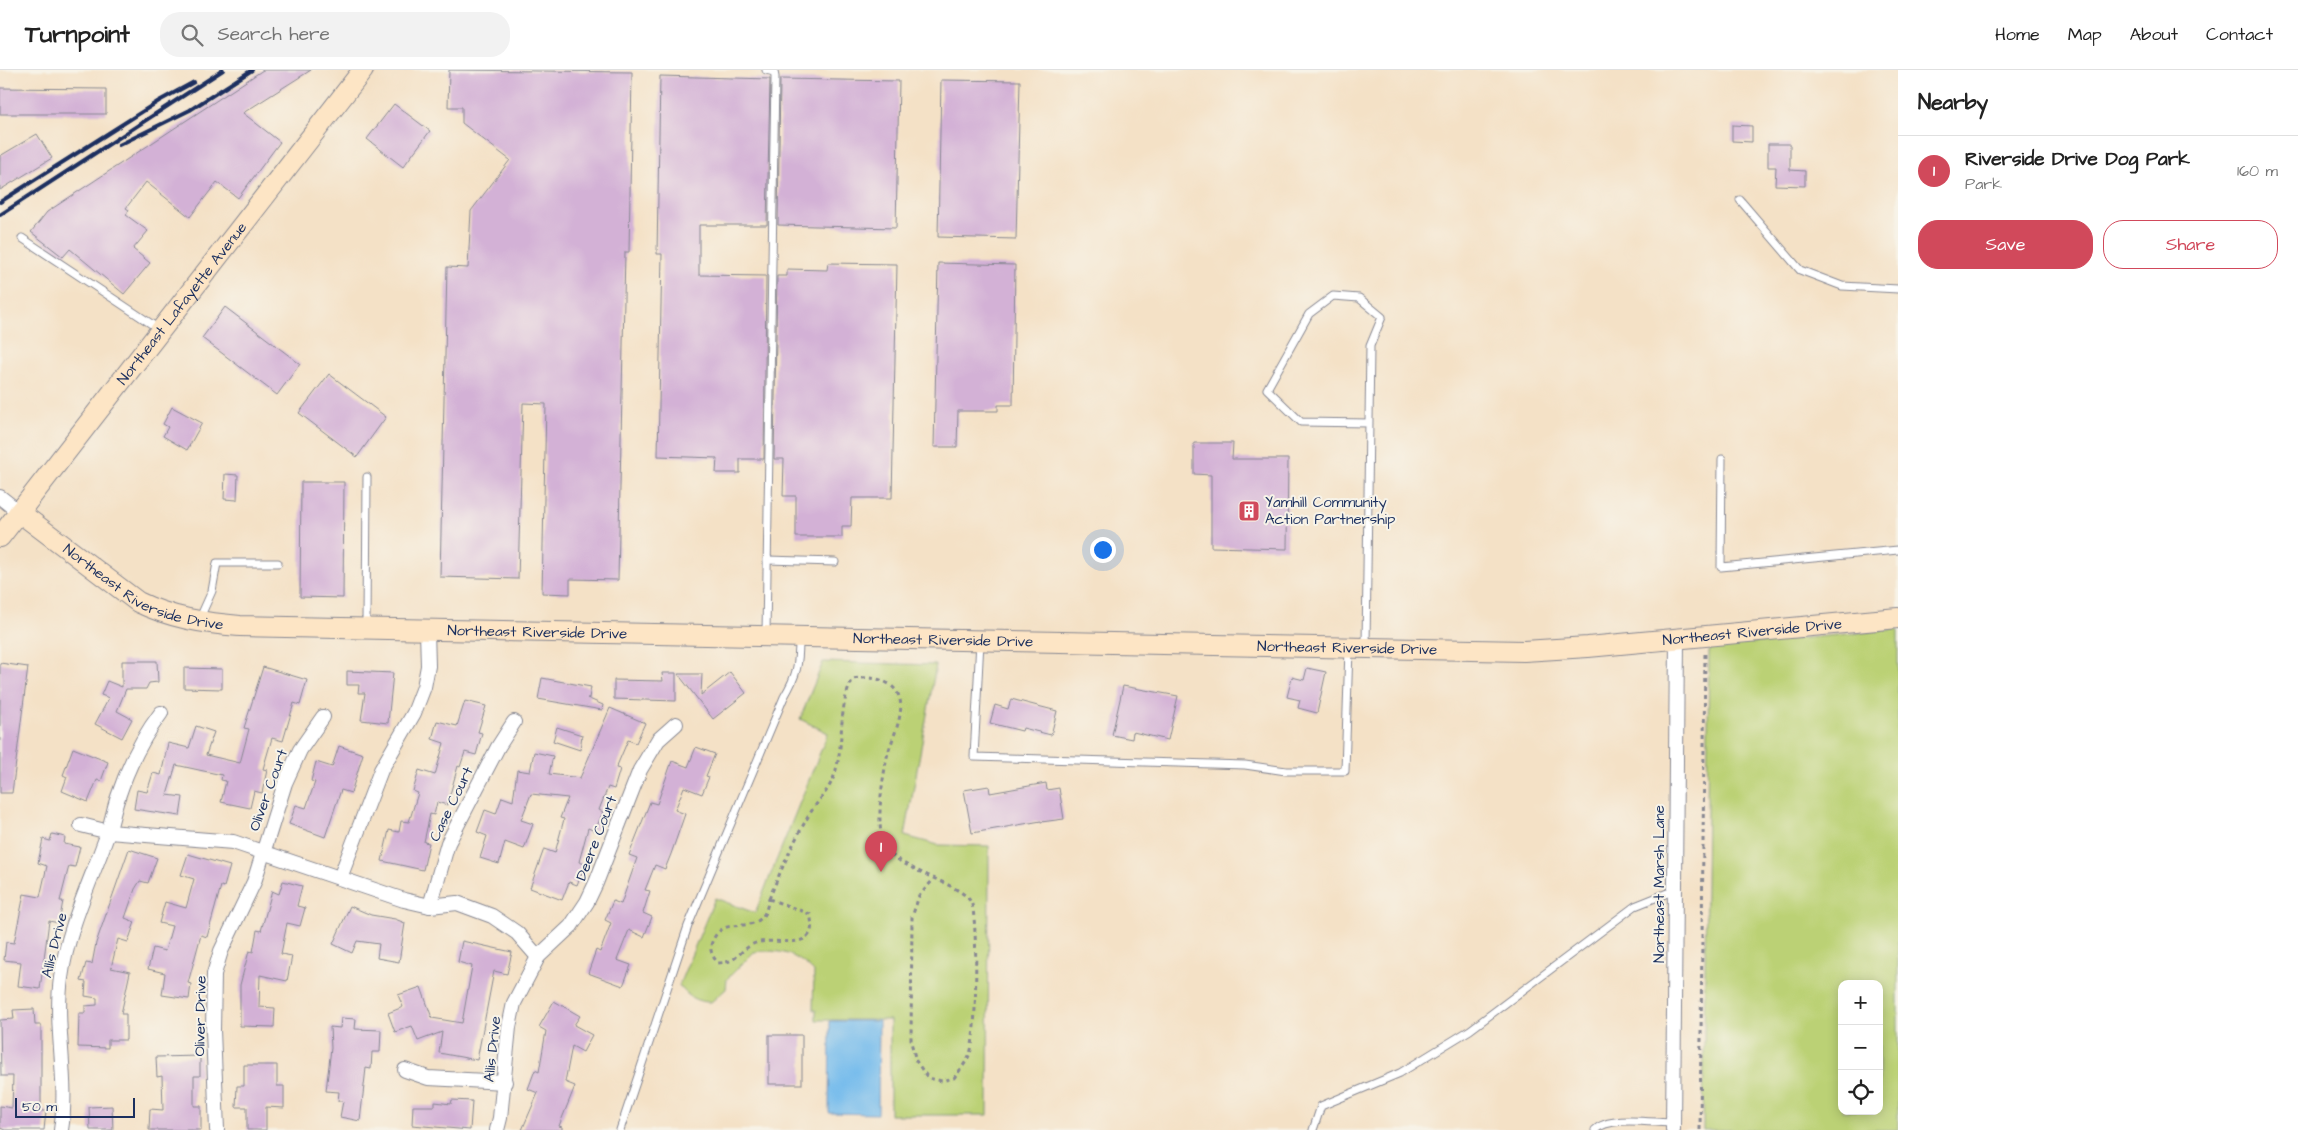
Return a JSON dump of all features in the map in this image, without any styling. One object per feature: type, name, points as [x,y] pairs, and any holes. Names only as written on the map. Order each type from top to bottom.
[{"type":"street","name":"Northeast Lafayette Avenue","points":[[0,537],[162,330],[356,72]]},
{"type":"street","points":[[0,497],[19,512]]},
{"type":"street","name":"Northeast Riverside Drive","points":[[19,512],[138,602],[159,612],[198,623],[427,630],[1524,652],[1898,618]]},
{"type":"street","points":[[340,878],[381,770],[414,713],[424,687],[428,666],[427,630]]},
{"type":"street","name":"Northeast Marsh Lane","points":[[1673,1127],[1677,638]]},
{"type":"street","name":"Allis Drive","points":[[61,1130],[64,1110],[58,1016],[61,977],[68,945],[109,832],[126,774],[146,732],[161,713]]},
{"type":"street","name":"Oliver Court","points":[[264,852],[285,783],[300,750],[323,716]]},
{"type":"street","name":"Case Court","points":[[430,906],[452,836],[498,747],[514,722]]},
{"type":"street","name":"Deere Court","points":[[538,957],[565,933],[587,902],[596,884],[640,770],[658,740],[676,724]]},
{"type":"street","points":[[81,824],[109,832],[232,842],[430,906],[457,903],[492,916],[517,933],[538,957]]},
{"type":"street","name":"Oliver Drive","points":[[217,1130],[213,1030],[214,974],[221,951],[254,882],[264,852]]},
{"type":"street","name":"Allis Drive","points":[[496,1130],[500,1118],[509,1028],[514,1003],[538,957]]},
{"type":"street","points":[[405,1070],[428,1078],[505,1082]]},
{"type":"lane","points":[[766,70],[774,72],[775,77],[766,637]]},
{"type":"lane","points":[[1740,200],[1800,270],[1842,286],[1898,288]]},
{"type":"lane","points":[[22,238],[162,330]]},
{"type":"lane","points":[[980,641],[974,757],[1245,764],[1286,771],[1345,771],[1358,648],[1369,423],[1370,346],[1382,316],[1360,298],[1333,296],[1310,314],[1267,389],[1301,422],[1369,423]]},
{"type":"lane","points":[[1722,460],[1721,567],[1898,550]]},
{"type":"lane","points":[[366,628],[368,477]]},
{"type":"lane","points":[[767,560],[835,562]]},
{"type":"lane","points":[[198,623],[212,592],[215,567],[219,562],[278,564]]},
{"type":"lane","points":[[620,1130],[688,926],[784,697],[799,667],[799,637]]},
{"type":"lane","points":[[1312,1130],[1321,1106],[1408,1069],[1470,1030],[1635,906],[1675,890]]},
{"type":"lane","points":[[1595,1130],[1598,1127],[1620,1121],[1673,1127]]},
{"type":"path","points":[[1700,1130],[1705,650]]},
{"type":"path","points":[[769,899],[810,914],[813,924],[808,936],[802,941],[795,943],[775,940],[752,944],[731,962],[718,963],[713,957],[710,948],[716,934],[728,926],[759,921],[765,914],[769,899],[787,855],[810,813],[830,788],[836,771],[846,691],[853,679],[865,677],[880,679],[896,689],[901,701],[900,719],[888,757],[880,804],[882,842],[890,854],[933,880],[962,893],[971,902],[974,927],[975,1028],[970,1053],[954,1078],[942,1081],[928,1078],[916,1061],[911,1042],[912,916],[919,896],[933,880]]},
{"type":"green space","points":[[1898,629],[1898,1130],[1703,1130],[1709,652],[1712,647]]},
{"type":"green space","points":[[823,662],[936,665],[905,836],[938,845],[989,846],[988,1115],[890,1115],[890,1020],[816,1020],[816,1010],[813,1010],[814,972],[800,960],[787,954],[772,951],[754,952],[727,979],[726,989],[711,1002],[693,998],[679,985],[715,898],[755,913],[828,733],[800,719]]},
{"type":"water","points":[[830,1021],[879,1021],[878,1114],[829,1113]]},
{"type":"building","points":[[263,70],[311,70],[243,113],[280,142],[238,198],[217,182],[190,217],[146,182],[126,208],[129,210],[126,215],[148,231],[133,249],[150,263],[124,294],[70,249],[63,257],[31,232],[47,212]]},
{"type":"building","points":[[449,70],[632,72],[629,252],[625,252],[618,580],[570,579],[570,594],[542,593],[546,404],[523,403],[518,579],[440,577],[447,267],[468,268],[471,211],[510,160],[462,123],[462,107],[448,107]]},
{"type":"building","points":[[660,76],[770,79],[767,225],[699,225],[699,275],[766,276],[764,459],[740,459],[740,473],[716,473],[717,458],[658,456],[662,254],[657,254]]},
{"type":"building","points":[[780,79],[899,81],[896,228],[778,225]]},
{"type":"building","points":[[941,80],[1020,81],[1016,239],[938,237]]},
{"type":"building","points":[[0,88],[106,89],[106,114],[0,114]]},
{"type":"building","points":[[394,104],[430,131],[403,167],[367,139]]},
{"type":"building","points":[[1732,125],[1752,126],[1752,142],[1732,141]]},
{"type":"building","points":[[37,134],[52,158],[0,190],[0,156]]},
{"type":"building","points":[[1768,144],[1790,144],[1790,170],[1805,171],[1805,186],[1775,185],[1776,167],[1768,167]]},
{"type":"building","points":[[828,263],[897,264],[892,498],[852,498],[851,526],[842,526],[842,537],[796,537],[796,496],[783,496],[784,459],[774,459],[777,276],[787,276],[787,269],[827,270]]},
{"type":"building","points":[[938,263],[1015,265],[1013,405],[998,405],[998,411],[958,411],[957,447],[934,447]]},
{"type":"building","points":[[225,307],[300,364],[277,395],[202,338]]},
{"type":"building","points":[[329,374],[386,417],[357,457],[299,413]]},
{"type":"building","points":[[172,407],[202,423],[187,450],[163,436],[168,427],[163,424]]},
{"type":"building","name":"Yamhill Community Action Partnership","points":[[1194,443],[1233,443],[1232,459],[1288,459],[1287,549],[1211,547],[1211,475],[1194,474]]},
{"type":"building","points":[[225,474],[238,475],[237,500],[224,499]]},
{"type":"building","points":[[301,482],[344,482],[343,598],[300,597]]},
{"type":"building","points":[[122,661],[157,661],[158,682],[149,683],[146,689],[126,689],[117,711],[132,719],[122,738],[95,724],[109,698],[101,695],[107,681],[122,687]]},
{"type":"building","points":[[0,663],[28,667],[12,793],[0,793]]},
{"type":"building","points":[[263,667],[307,680],[300,705],[294,703],[283,741],[272,738],[263,769],[267,770],[262,793],[254,791],[250,808],[221,802],[226,781],[221,780],[222,775],[176,765],[167,795],[183,797],[180,816],[134,809],[137,790],[147,792],[153,773],[161,775],[168,743],[189,748],[196,726],[214,732],[206,755],[240,763],[249,729],[244,728]]},
{"type":"building","points":[[184,668],[222,669],[222,689],[184,688]]},
{"type":"building","points":[[1307,668],[1326,672],[1317,713],[1298,708],[1300,700],[1287,697],[1292,677],[1304,680]]},
{"type":"building","points":[[347,671],[393,673],[388,723],[361,720],[365,693],[358,693],[359,685],[347,685]]},
{"type":"building","points":[[730,672],[746,693],[713,719],[678,674],[702,674],[701,695]]},
{"type":"building","points":[[662,673],[676,673],[676,701],[614,699],[614,680],[663,681]]},
{"type":"building","points":[[542,678],[591,687],[589,698],[587,698],[603,705],[602,710],[538,699]]},
{"type":"building","points":[[1123,686],[1178,696],[1168,740],[1133,732],[1132,739],[1112,735]]},
{"type":"building","points":[[1011,699],[1057,711],[1051,735],[1023,728],[1022,731],[990,723],[995,705],[1008,709]]},
{"type":"building","points":[[465,701],[486,706],[478,732],[482,733],[476,755],[465,752],[460,767],[458,766],[447,805],[437,802],[434,815],[430,814],[424,842],[429,843],[423,870],[382,861],[389,830],[399,832],[401,821],[409,822],[418,793],[413,791],[419,770],[435,775],[444,743],[432,739],[437,721],[457,726]]},
{"type":"building","points":[[610,708],[645,723],[636,743],[628,740],[616,768],[620,769],[614,789],[608,787],[599,810],[603,812],[595,831],[588,828],[579,862],[585,864],[577,885],[569,882],[562,900],[530,888],[544,849],[555,853],[564,819],[560,818],[568,798],[531,794],[521,820],[533,824],[524,849],[505,842],[499,864],[480,858],[487,836],[477,832],[485,810],[496,814],[502,797],[513,801],[517,770],[530,772],[534,752],[553,756],[549,774],[580,778]]},
{"type":"building","points":[[557,727],[582,735],[580,750],[553,741]]},
{"type":"building","points":[[339,746],[363,754],[351,793],[341,790],[325,837],[289,824],[296,805],[306,808],[315,782],[311,781],[316,762],[332,767]]},
{"type":"building","points":[[696,747],[715,754],[706,776],[709,777],[702,794],[684,787],[675,810],[685,814],[671,854],[665,869],[655,865],[645,890],[650,891],[643,913],[652,917],[644,937],[629,930],[617,960],[631,965],[623,986],[588,973],[596,950],[600,952],[611,923],[605,920],[613,901],[621,904],[637,858],[629,855],[650,802],[657,804],[672,761],[688,767]]},
{"type":"building","points":[[73,748],[108,762],[101,781],[97,780],[88,802],[62,791],[67,777],[63,775]]},
{"type":"building","points":[[1046,783],[1047,790],[1059,788],[1064,819],[972,833],[964,790],[989,786],[990,793]]},
{"type":"building","points":[[52,834],[65,837],[64,844],[80,847],[75,867],[69,866],[60,901],[63,901],[59,923],[49,921],[40,989],[18,986],[21,962],[4,960],[6,942],[14,943],[24,894],[40,897],[47,866],[38,863],[43,839],[50,841]]},
{"type":"building","points":[[129,849],[157,858],[148,883],[140,881],[135,889],[125,918],[135,922],[128,942],[118,939],[111,968],[130,972],[121,1014],[126,1014],[126,1040],[108,1040],[108,1048],[78,1047],[79,1013],[85,1013],[85,1006],[97,1005],[97,998],[85,996],[86,982],[81,981],[86,963],[92,964],[96,943]]},
{"type":"building","points":[[188,854],[230,866],[224,887],[221,886],[207,937],[201,935],[188,983],[191,984],[189,999],[162,995],[165,973],[148,969],[153,948],[165,951],[172,926],[159,923],[165,902],[186,908],[194,879],[181,875]]},
{"type":"building","points":[[283,881],[302,886],[297,906],[305,908],[300,926],[287,923],[281,954],[292,956],[287,981],[260,975],[259,1007],[275,1008],[274,1027],[240,1026],[240,985],[249,951],[253,952],[257,930],[261,931],[272,891],[279,894]]},
{"type":"building","points":[[350,906],[371,915],[395,919],[405,923],[399,962],[377,958],[379,944],[357,941],[352,953],[333,944]]},
{"type":"building","points":[[462,941],[512,952],[507,974],[494,971],[477,1060],[439,1053],[442,1032],[418,1041],[412,1026],[395,1032],[388,1013],[403,1007],[398,995],[421,987],[432,1018],[462,1023],[472,966],[458,962]]},
{"type":"building","points":[[554,1001],[580,1016],[574,1025],[592,1035],[583,1052],[572,1046],[565,1082],[575,1086],[559,1126],[562,1127],[562,1130],[522,1130],[538,1093],[528,1089],[535,1070],[539,1072],[546,1031],[539,1027]]},
{"type":"building","points":[[34,1009],[35,1025],[41,1025],[41,1111],[46,1111],[44,1130],[5,1130],[0,1128],[0,1106],[12,1108],[13,1076],[1,1076],[0,1020],[14,1019],[13,1010]]},
{"type":"building","points":[[341,1018],[356,1019],[355,1029],[381,1030],[380,1052],[372,1052],[371,1069],[366,1068],[360,1121],[340,1117],[343,1101],[338,1101],[339,1092],[326,1091],[331,1048],[330,1027],[340,1028]]},
{"type":"building","points":[[769,1035],[802,1035],[802,1084],[769,1084]]},
{"type":"building","points":[[200,1056],[200,1076],[194,1076],[194,1106],[201,1106],[201,1130],[149,1130],[150,1109],[163,1110],[162,1076],[157,1077],[156,1057]]},
{"type":"building","points":[[244,1065],[277,1065],[277,1086],[284,1086],[284,1108],[266,1107],[266,1130],[247,1130],[247,1107],[236,1107],[237,1086],[244,1086]]},
{"type":"building","points":[[452,1100],[472,1101],[470,1130],[412,1125],[413,1106],[435,1106],[435,1102],[451,1104]]},
{"type":"building","points":[[112,1106],[113,1130],[90,1130],[89,1107]]},
{"type":"railway","points":[[0,215],[223,70]]},
{"type":"railway","points":[[119,145],[190,110],[252,70]]},
{"type":"railway","points":[[0,202],[159,101],[194,82]]},
{"type":"place","name":"Yamhill Community Action Partnership","points":[[1249,511]]},
{"type":"place","name":"Riverside Drive Dog Park","points":[[881,872]]}]
